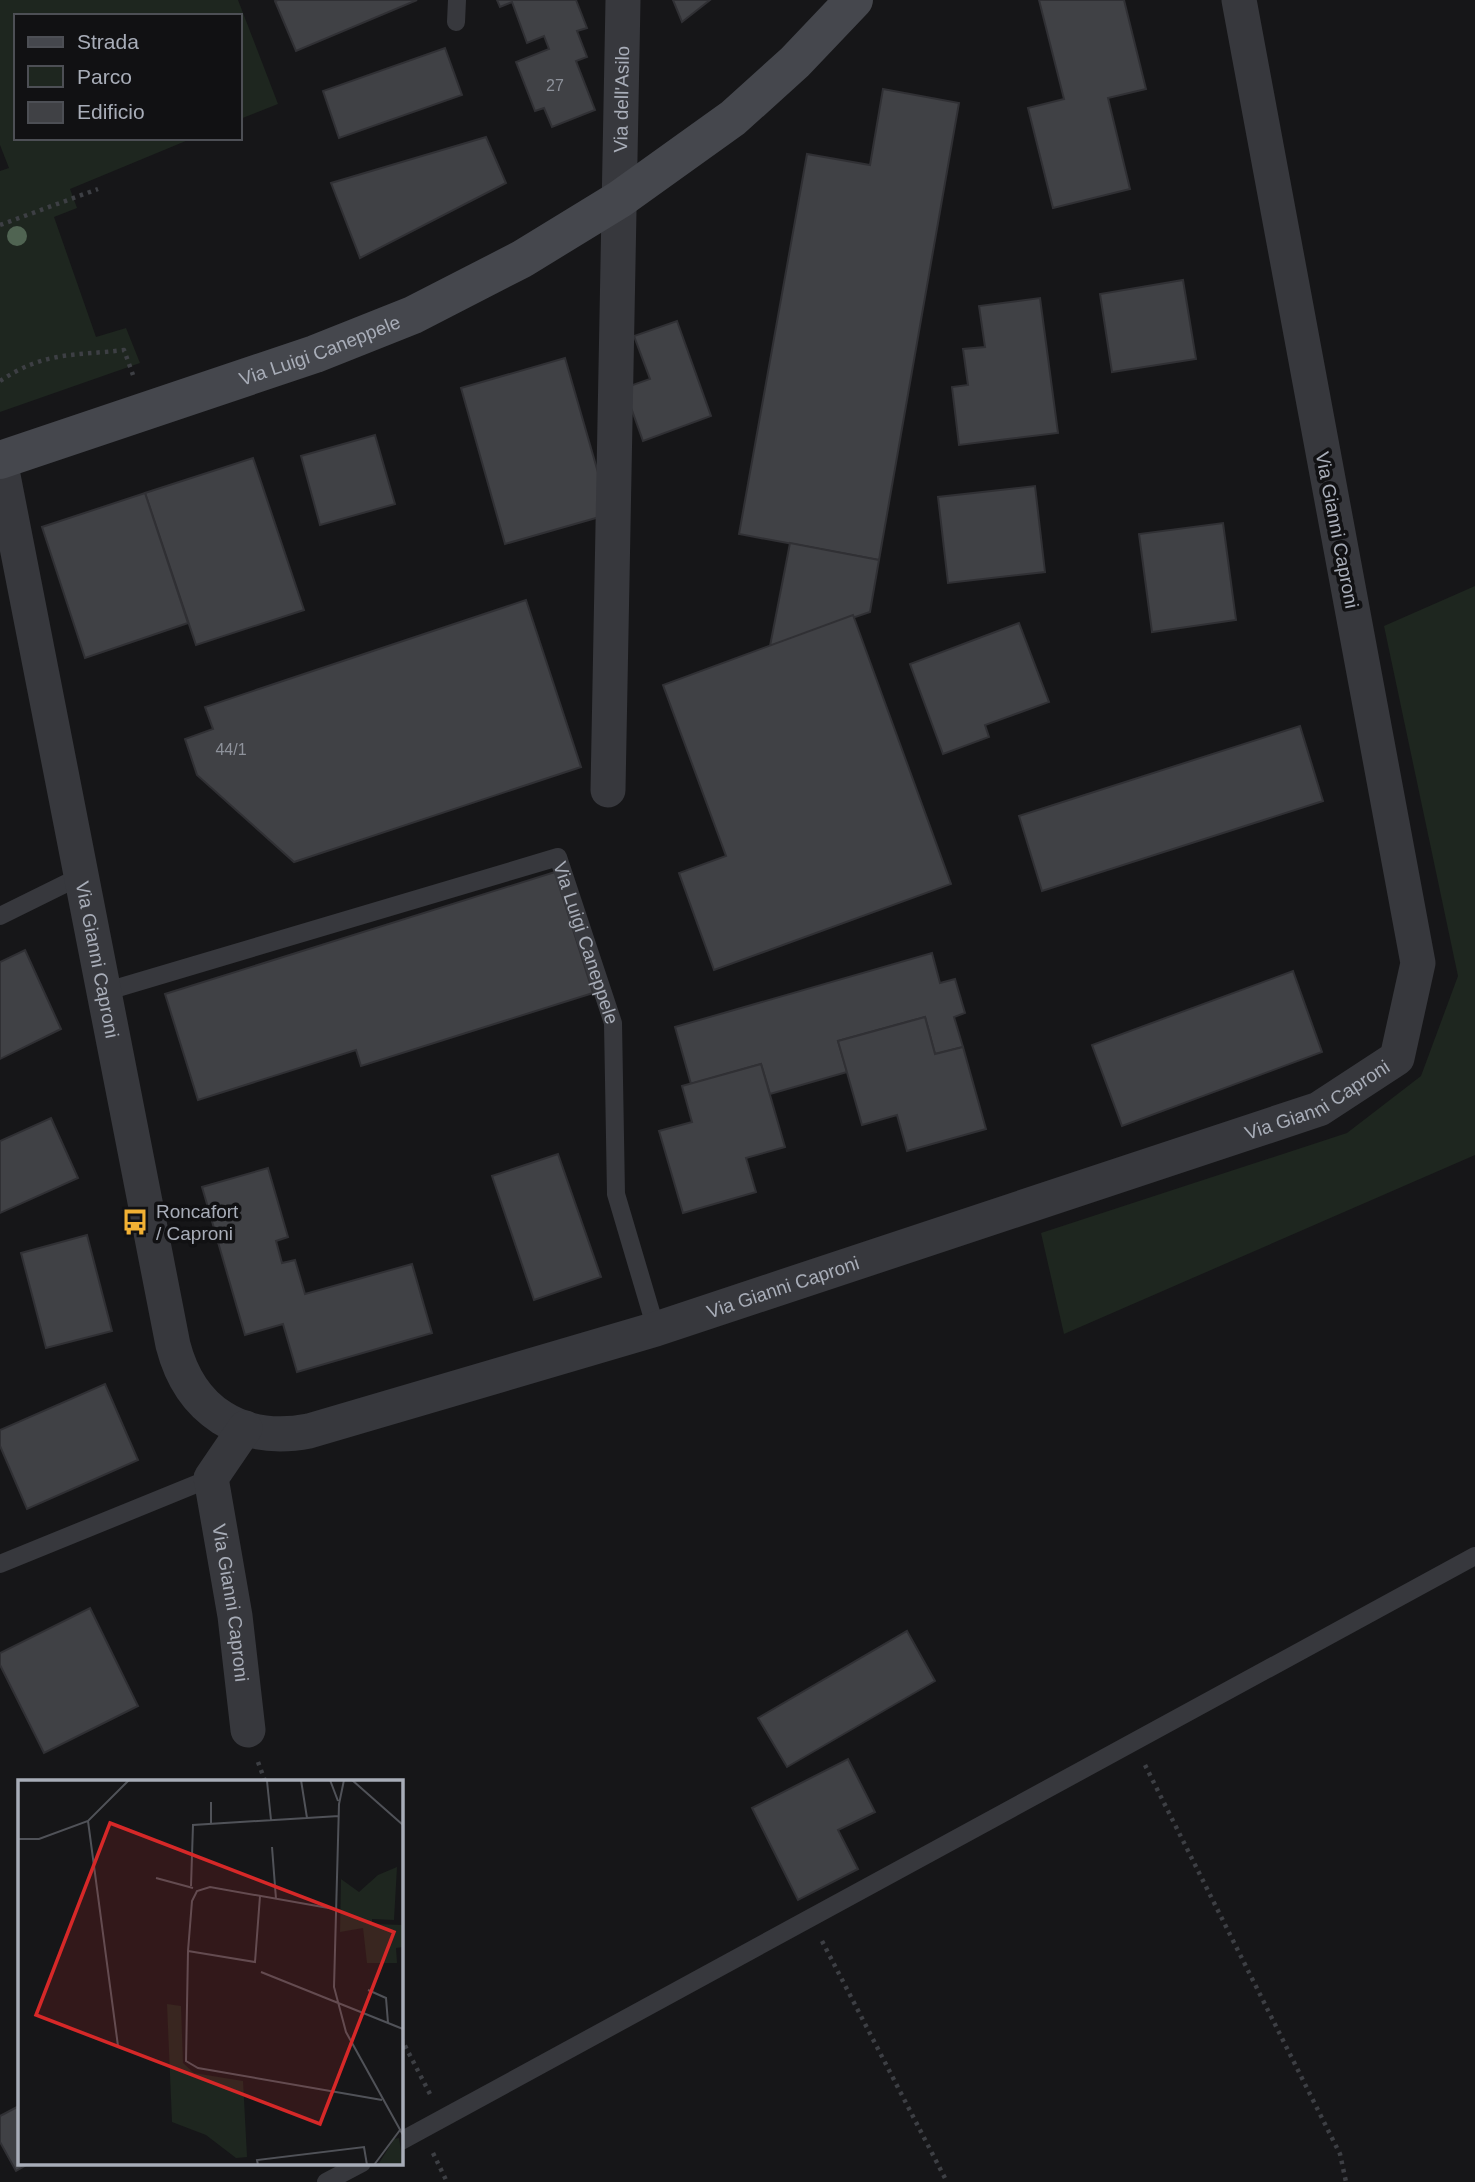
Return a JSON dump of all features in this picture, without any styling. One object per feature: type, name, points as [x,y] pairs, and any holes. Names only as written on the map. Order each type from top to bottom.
[{"type":"street","name":"Via dell'Asilo","points":[[620,199],[623,0]]},
{"type":"street","name":"Via Luigi Caneppele","points":[[0,460],[302,358],[413,315],[522,259],[620,199],[733,118],[795,62],[854,0]]},
{"type":"street","name":"Via Gianni Caproni","points":[[0,460],[180,1371],[204,1406],[245,1428],[287,1435],[309,1431],[656,1329],[1319,1109],[1397,1058],[1418,963],[1239,0]]},
{"type":"street","points":[[608,790],[620,199]]},
{"type":"street","points":[[211,1478],[245,1428]]},
{"type":"street","name":"Via Gianni Caproni","points":[[211,1478],[235,1616],[248,1730]]},
{"type":"lane","points":[[456,22],[457,0]]},
{"type":"lane","name":"Via Luigi Caneppele","points":[[104,992],[558,857],[613,1023],[616,1194],[656,1329]]},
{"type":"lane","points":[[0,916],[81,876]]},
{"type":"lane","points":[[0,1563],[211,1478]]},
{"type":"lane","points":[[402,2140],[1475,1556]]},
{"type":"lane","points":[[326,2182],[360,2164]]},
{"type":"path","points":[[0,225],[98,189]]},
{"type":"path","points":[[0,380],[22,367],[56,355],[124,351],[134,378]]},
{"type":"path","points":[[123,381],[144,375]]},
{"type":"path","points":[[1134,1742],[1340,2154],[1346,2182]]},
{"type":"path","points":[[810,1918],[947,2182]]},
{"type":"path","points":[[402,2040],[443,2118]]},
{"type":"green space","points":[[0,0],[238,0],[278,104],[242,118],[242,14],[14,14],[14,140],[188,140],[70,189],[77,208],[54,217],[96,337],[126,328],[140,363],[0,412],[0,171],[9,168],[0,145]]},
{"type":"green space","points":[[1475,586],[1475,1155],[1064,1334],[1041,1233],[1347,1133],[1421,1076],[1458,976],[1384,626]]},
{"type":"building","points":[[417,0],[296,51],[275,1]]},
{"type":"building","points":[[497,0],[576,0],[587,28],[577,31],[587,57],[576,61],[595,110],[552,127],[544,108],[535,111],[516,62],[549,49],[544,36],[527,43],[512,2],[500,7]]},
{"type":"building","points":[[673,0],[710,0],[682,22]]},
{"type":"building","points":[[1039,0],[1124,0],[1146,89],[1108,98],[1130,189],[1053,208],[1028,108],[1064,99]]},
{"type":"building","points":[[445,48],[462,95],[339,138],[323,91]]},
{"type":"building","points":[[883,89],[959,103],[879,560],[739,534],[807,154],[870,165]]},
{"type":"building","points":[[486,137],[506,183],[360,258],[331,183]]},
{"type":"building","points":[[1183,280],[1196,359],[1112,372],[1100,294]]},
{"type":"building","points":[[1040,298],[1058,433],[959,445],[952,387],[968,385],[963,349],[985,347],[979,306]]},
{"type":"building","points":[[677,321],[711,416],[643,441],[624,388],[650,379],[634,336]]},
{"type":"building","points":[[565,358],[610,514],[505,544],[461,388]]},
{"type":"building","points":[[375,435],[395,504],[320,525],[301,456]]},
{"type":"building","points":[[253,458],[304,610],[196,645],[145,493]]},
{"type":"building","points":[[1035,486],[1045,572],[948,583],[938,497]]},
{"type":"building","points":[[145,493],[188,623],[85,658],[42,527]]},
{"type":"building","points":[[1223,523],[1236,620],[1152,632],[1139,534]]},
{"type":"building","points":[[790,543],[879,560],[870,612],[770,646]]},
{"type":"building","points":[[526,600],[581,767],[294,862],[197,775],[185,739],[213,729],[205,707]]},
{"type":"building","points":[[853,615],[951,884],[714,970],[679,873],[726,856],[663,685]]},
{"type":"building","points":[[1019,623],[1049,702],[985,725],[989,737],[943,754],[910,664]]},
{"type":"building","points":[[1300,726],[1323,801],[1042,891],[1019,816]]},
{"type":"building","points":[[555,872],[593,993],[361,1066],[356,1050],[198,1100],[165,994]]},
{"type":"building","points":[[25,950],[61,1029],[0,1059],[0,962]]},
{"type":"building","points":[[932,953],[940,983],[955,979],[965,1013],[954,1017],[963,1047],[935,1054],[925,1017],[838,1041],[847,1072],[770,1094],[761,1064],[691,1084],[675,1027]]},
{"type":"building","points":[[1293,971],[1322,1052],[1122,1126],[1092,1045]]},
{"type":"building","points":[[925,1017],[935,1054],[963,1047],[986,1129],[907,1151],[897,1115],[862,1125],[838,1041]]},
{"type":"building","points":[[761,1064],[785,1147],[746,1158],[756,1192],[683,1213],[659,1131],[692,1122],[682,1086]]},
{"type":"building","points":[[51,1118],[78,1178],[0,1213],[0,1141]]},
{"type":"building","points":[[558,1154],[601,1277],[534,1300],[492,1176]]},
{"type":"building","points":[[268,1168],[288,1237],[276,1241],[282,1263],[295,1260],[305,1294],[412,1264],[432,1333],[297,1372],[283,1324],[245,1335],[202,1187]]},
{"type":"building","points":[[87,1235],[112,1331],[46,1348],[21,1253]]},
{"type":"building","points":[[105,1384],[138,1460],[27,1509],[0,1446],[0,1430]]},
{"type":"building","points":[[90,1608],[138,1706],[44,1753],[0,1665],[0,1653]]},
{"type":"building","points":[[907,1631],[935,1681],[787,1767],[758,1718]]},
{"type":"building","points":[[848,1759],[875,1812],[838,1830],[858,1869],[798,1900],[752,1808]]},
{"type":"building","points":[[18,2107],[18,2164],[28,2164],[16,2171],[0,2142],[0,2116]]},
{"type":"place","name":"Roncafort / Caproni","points":[[135,1222]]}]
